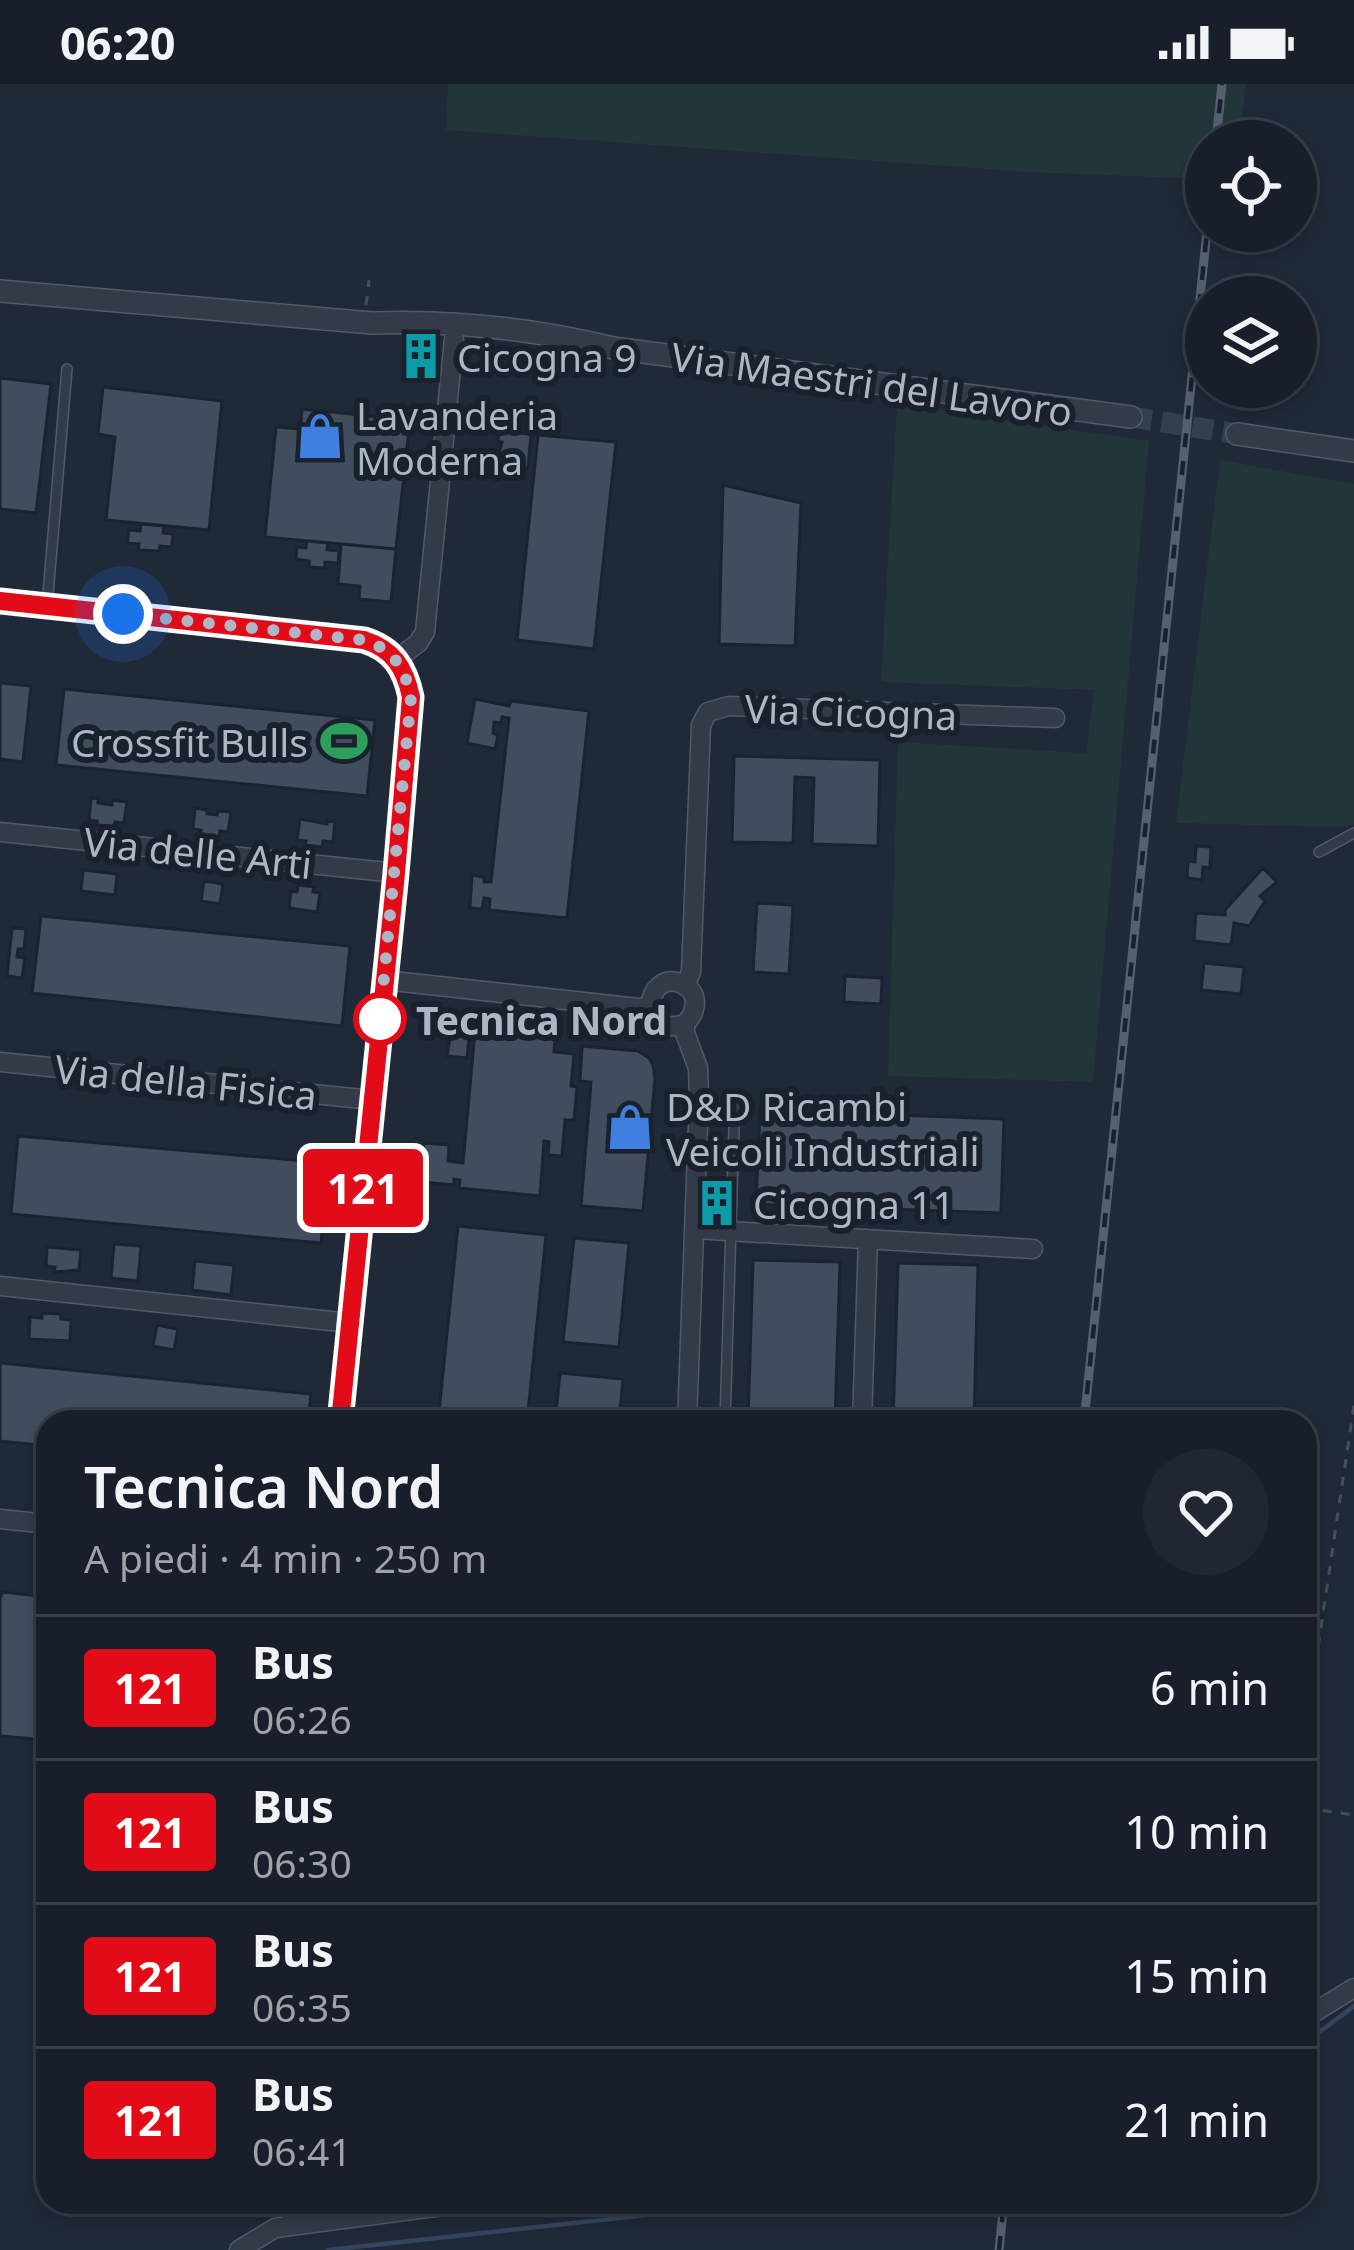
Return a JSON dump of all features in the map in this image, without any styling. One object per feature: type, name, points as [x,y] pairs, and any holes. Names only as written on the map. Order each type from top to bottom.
[{"type":"street","name":"Via Maestri del Lavoro","points":[[0,291],[369,315],[540,333],[613,348],[1131,417]]},
{"type":"street","name":"Via Maestri del Lavoro","points":[[369,315],[423,335],[559,350],[613,348]]},
{"type":"street","points":[[397,659],[424,632],[454,338]]},
{"type":"street","points":[[1237,434],[1354,451]]},
{"type":"street","points":[[0,601],[339,636],[380,645],[397,659],[407,679],[411,697],[396,873],[341,1410]]},
{"type":"street","name":"Via Cicogna","points":[[687,1410],[698,1068],[685,1024],[695,1005],[686,986],[692,971],[701,725],[708,712],[729,706],[1055,718]]},
{"type":"street","name":"Via delle Arti","points":[[0,832],[396,873]]},
{"type":"street","points":[[384,980],[650,1007]]},
{"type":"street","points":[[685,1024],[663,1025],[650,1007],[658,987],[671,982],[686,986]]},
{"type":"street","name":"Via della Fisica","points":[[0,1062],[372,1100]]},
{"type":"street","points":[[694,1229],[1033,1249]]},
{"type":"street","points":[[862,1410],[868,1239]]},
{"type":"street","points":[[0,1286],[350,1323]]},
{"type":"street","points":[[0,1519],[36,1523]]},
{"type":"street","points":[[1317,2011],[1354,1988]]},
{"type":"street","points":[[239,2250],[275,2228],[384,2214]]},
{"type":"lane","points":[[47,606],[67,369]]},
{"type":"lane","points":[[1319,852],[1354,833]]},
{"type":"lane","points":[[725,1410],[735,1096]]},
{"type":"lane","points":[[287,2227],[288,2214]]},
{"type":"path","points":[[369,280],[369,315]]},
{"type":"path","points":[[1317,1654],[1354,1405]]},
{"type":"path","points":[[1317,1810],[1354,1815]]},
{"type":"green space","points":[[448,84],[1246,84],[1242,120],[1185,120],[1185,178],[1027,172],[446,130]]},
{"type":"green space","points":[[897,404],[1149,441],[1093,1082],[888,1076],[898,742],[1086,753],[1094,690],[881,682]]},
{"type":"green space","points":[[1220,460],[1354,484],[1354,825],[1176,823]]},
{"type":"building","points":[[0,378],[51,384],[36,513],[0,509]]},
{"type":"building","points":[[103,387],[222,401],[209,530],[106,520],[115,437],[98,434]]},
{"type":"building","points":[[302,409],[410,420],[396,549],[265,537],[276,427],[300,429]]},
{"type":"building","points":[[499,432],[531,434],[524,474],[507,473],[507,466],[496,465],[502,442]]},
{"type":"building","points":[[538,435],[616,442],[594,649],[517,640]]},
{"type":"building","points":[[723,485],[801,503],[795,646],[719,644]]},
{"type":"building","points":[[141,524],[164,526],[163,533],[173,534],[172,547],[138,550],[139,544],[127,543],[129,530],[140,531]]},
{"type":"building","points":[[307,541],[328,543],[327,550],[339,551],[338,563],[309,567],[309,561],[296,559],[297,547],[306,548]]},
{"type":"building","points":[[341,544],[396,549],[391,602],[359,599],[360,586],[338,584]]},
{"type":"building","points":[[0,683],[31,686],[23,762],[0,759]]},
{"type":"building","points":[[64,689],[375,720],[367,796],[56,765]]},
{"type":"building","points":[[475,699],[589,711],[567,918],[489,910],[490,899],[484,898],[482,909],[470,908],[472,875],[491,882],[509,718],[494,722],[495,749],[467,743]]},
{"type":"building","points":[[734,756],[880,760],[878,846],[812,844],[814,778],[795,777],[793,843],[732,842]]},
{"type":"building","points":[[91,798],[112,805],[112,800],[127,802],[124,823],[115,822],[114,827],[89,820]]},
{"type":"building","points":[[195,808],[207,814],[231,812],[228,832],[220,831],[219,837],[200,835],[201,830],[193,829]]},
{"type":"building","points":[[300,819],[335,822],[333,842],[323,841],[322,847],[297,840]]},
{"type":"building","points":[[1196,846],[1211,847],[1210,868],[1203,867],[1202,880],[1187,878],[1188,861],[1195,862]]},
{"type":"building","points":[[1263,868],[1277,882],[1260,896],[1265,901],[1249,926],[1234,923],[1231,945],[1194,941],[1196,913],[1225,915]]},
{"type":"building","points":[[83,870],[117,874],[115,895],[81,891]]},
{"type":"building","points":[[204,881],[223,884],[220,904],[201,901]]},
{"type":"building","points":[[298,885],[320,893],[317,912],[289,908],[291,891],[297,892]]},
{"type":"building","points":[[757,903],[793,905],[789,974],[753,972]]},
{"type":"building","points":[[41,916],[350,946],[342,1026],[32,993]]},
{"type":"building","points":[[12,928],[26,929],[24,949],[18,949],[17,957],[25,958],[22,978],[7,976]]},
{"type":"building","points":[[1204,963],[1244,967],[1241,994],[1201,990]]},
{"type":"building","points":[[845,976],[882,978],[881,1004],[844,1002]]},
{"type":"building","points":[[460,1028],[470,1029],[467,1058],[447,1056],[451,1032],[459,1033]]},
{"type":"building","points":[[475,1031],[555,1039],[554,1052],[574,1054],[574,1120],[565,1120],[562,1156],[548,1155],[549,1142],[544,1141],[540,1196],[459,1188],[460,1180],[454,1179],[454,1185],[421,1182],[424,1143],[449,1145],[448,1161],[463,1163]]},
{"type":"building","points":[[582,1046],[638,1051],[653,1065],[643,1211],[581,1206],[591,1082],[580,1081]]},
{"type":"building","points":[[760,1110],[1004,1119],[1001,1213],[756,1204]]},
{"type":"building","points":[[18,1136],[328,1163],[321,1243],[11,1214]]},
{"type":"building","points":[[458,1226],[546,1235],[528,1410],[439,1410]]},
{"type":"building","points":[[574,1238],[629,1243],[619,1347],[563,1342]]},
{"type":"building","points":[[114,1244],[141,1246],[138,1281],[111,1278]]},
{"type":"building","points":[[47,1247],[81,1250],[79,1270],[54,1272],[55,1267],[46,1266]]},
{"type":"building","points":[[753,1260],[840,1262],[835,1410],[748,1410]]},
{"type":"building","points":[[195,1261],[234,1265],[231,1295],[192,1290]]},
{"type":"building","points":[[898,1263],[978,1265],[974,1410],[893,1410]]},
{"type":"building","points":[[42,1313],[71,1320],[70,1341],[29,1339],[30,1317],[42,1318]]},
{"type":"building","points":[[157,1325],[178,1329],[174,1350],[153,1346]]},
{"type":"building","points":[[0,1363],[311,1394],[309,1410],[36,1410],[36,1445],[0,1441]]},
{"type":"building","points":[[560,1373],[623,1379],[620,1410],[556,1410]]},
{"type":"building","points":[[3,1592],[36,1596],[36,1739],[0,1736]]},
{"type":"waterway","points":[[1317,2034],[1354,2006]]},
{"type":"waterway","points":[[328,2250],[656,2214]]},
{"type":"tunnel","points":[[1131,417],[1237,434]]},
{"type":"railway","points":[[1218,120],[1222,84]]},
{"type":"railway","points":[[1085,1410],[1205,252]]},
{"type":"railway","points":[[999,2250],[1003,2214]]},
{"type":"bus line","name":"121","points":[[0,601],[364,640],[380,645],[397,659],[407,679],[411,697],[399,835],[341,1410]]},
{"type":"place","name":"Cicogna 9","points":[[421,356]]},
{"type":"place","name":"Lavanderia Moderna","points":[[320,436]]},
{"type":"place","name":"Crossfit Bulls","points":[[344,741]]},
{"type":"place","name":"Tecnica Nord","points":[[380,1019]]},
{"type":"place","name":"D&D Ricambi Veicoli Industriali","points":[[630,1127]]},
{"type":"place","name":"Cicogna 11","points":[[717,1203]]},
{"type":"route","points":[[123,614],[364,640],[380,645],[397,659],[411,697],[380,1019]]}]
